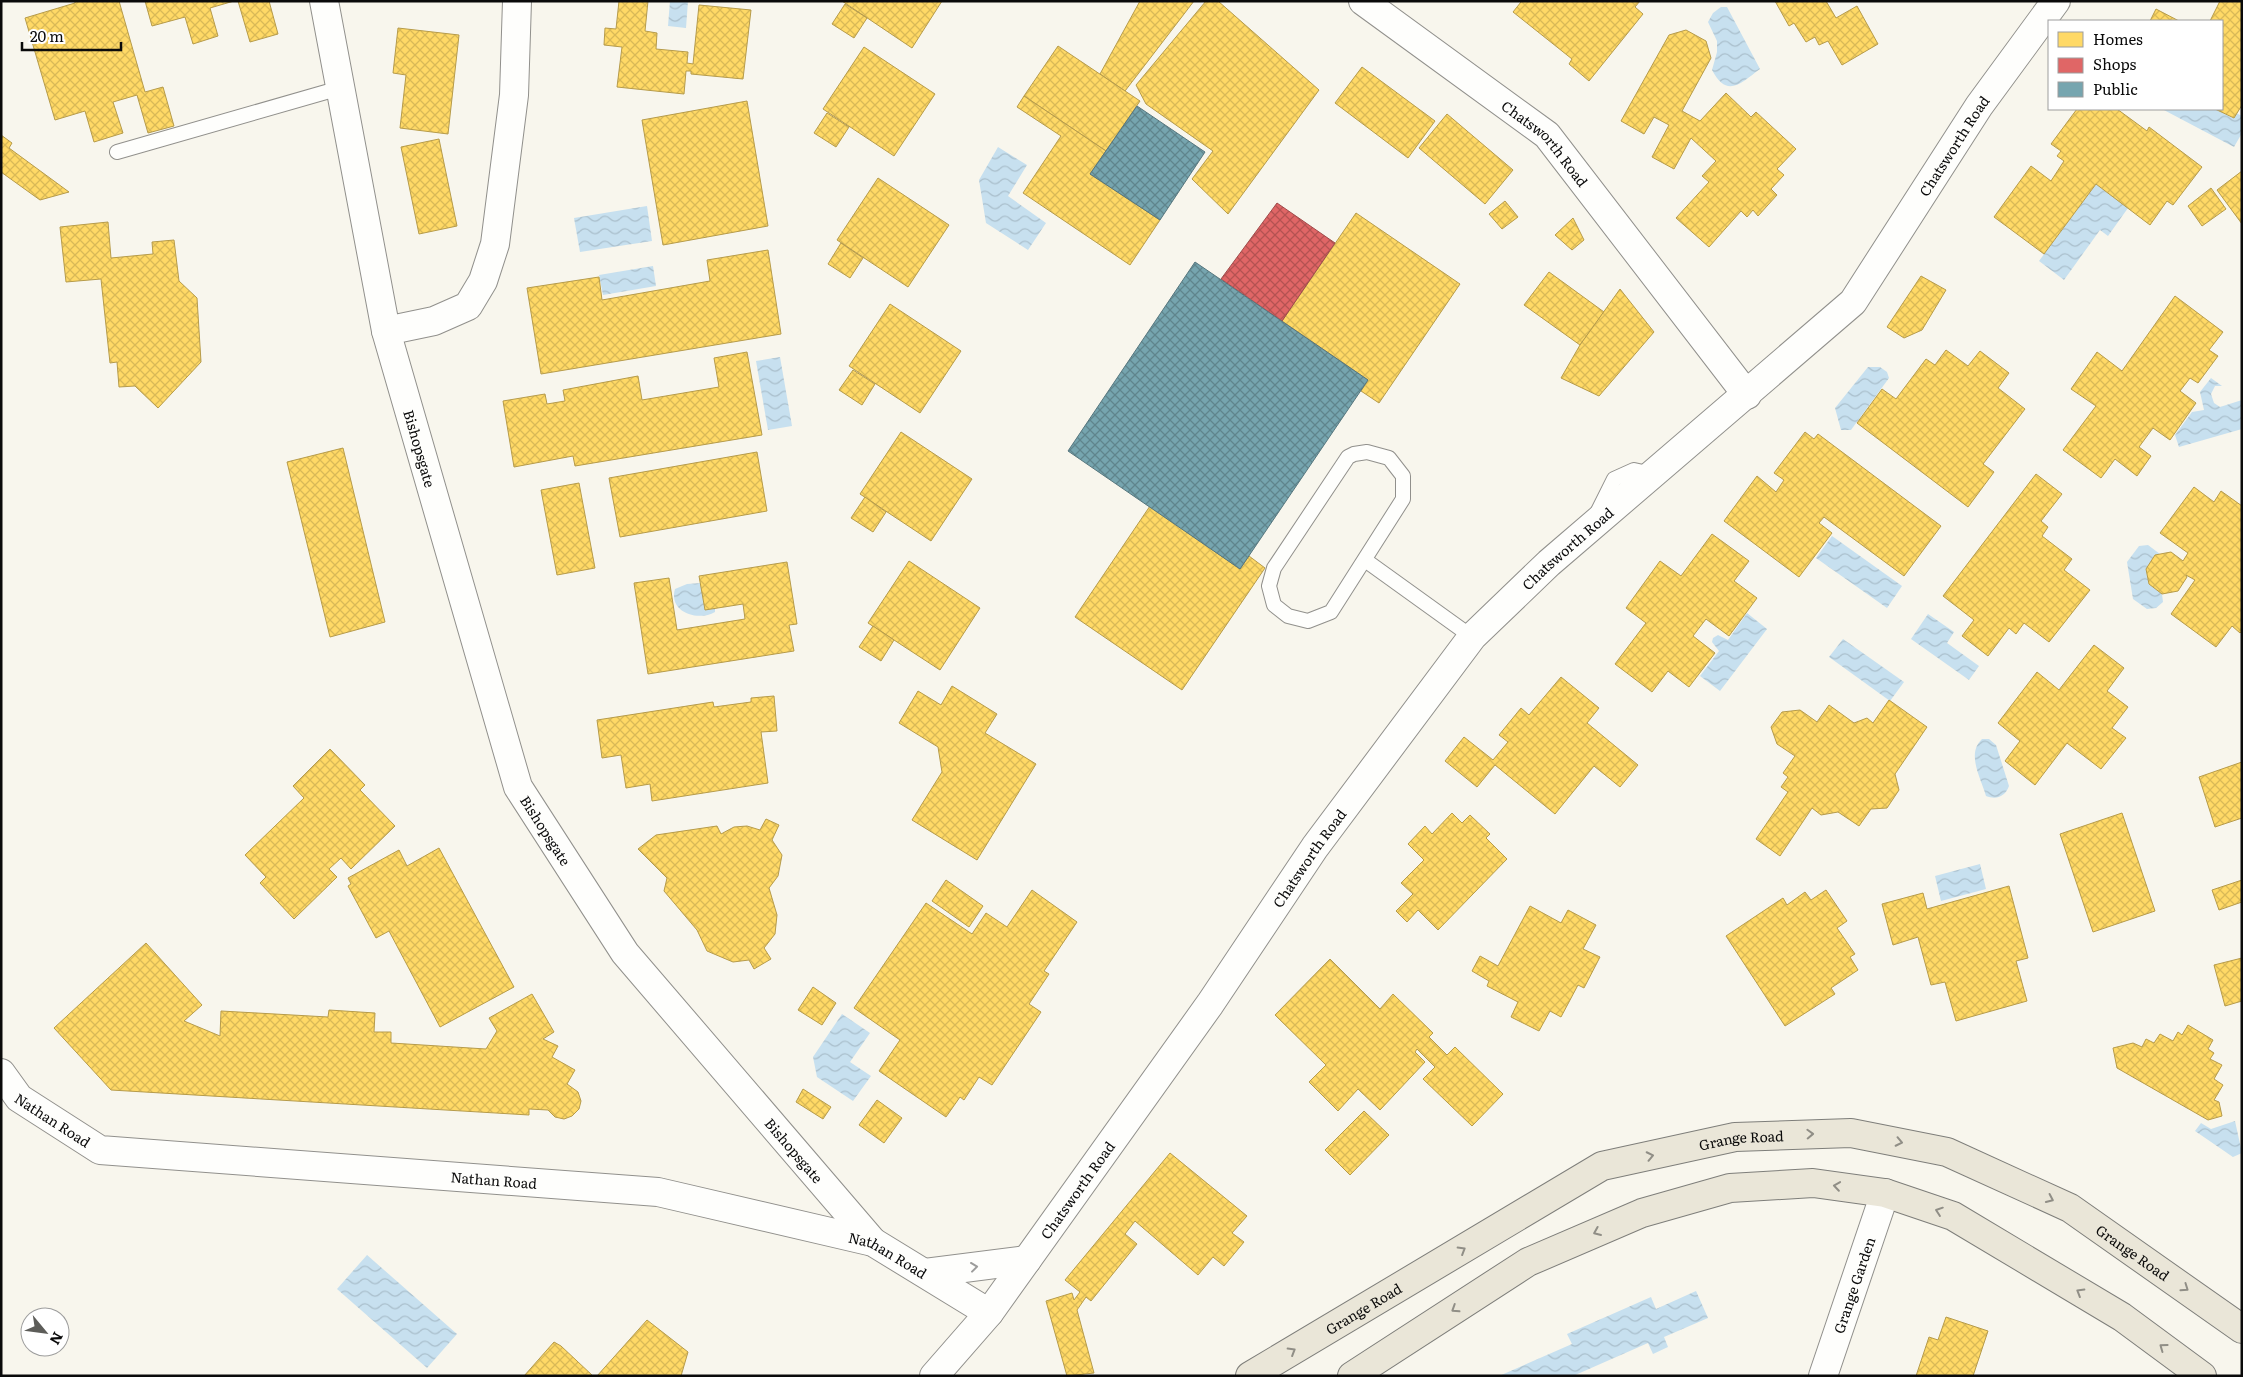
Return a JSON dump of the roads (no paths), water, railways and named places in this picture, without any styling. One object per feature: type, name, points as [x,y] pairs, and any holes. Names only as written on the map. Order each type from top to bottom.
[{"type":"main road","name":"Grange Road","points":[[1250,1376],[1602,1166],[1735,1137],[1851,1132],[1947,1152],[2070,1208],[2242,1329]]},
{"type":"main road","points":[[1352,1376],[1528,1262],[1642,1213],[1730,1188],[1813,1183],[1885,1193],[1954,1216],[2122,1317],[2202,1376]]},
{"type":"street","name":"Bishopsgate","points":[[324,1],[386,331],[518,787],[625,953],[873,1242]]},
{"type":"street","points":[[386,331],[434,321],[468,306],[482,281],[495,244],[513,104],[517,1]]},
{"type":"street","name":"Chatsworth Road","points":[[1363,1],[1547,135],[1746,395]]},
{"type":"street","name":"Chatsworth Road","points":[[934,1376],[989,1313],[1210,1004],[1315,847],[1472,637],[1549,563],[1853,302],[1979,106],[2056,1]]},
{"type":"street","name":"Nathan Road","points":[[1,1073],[19,1098],[100,1150],[658,1192],[873,1242],[989,1313]]},
{"type":"street","name":"Grange Garden","points":[[1823,1376],[1885,1193]]},
{"type":"street","points":[[926,1274],[1027,1260]]},
{"type":"lane","points":[[117,152],[340,88]]},
{"type":"lane","points":[[1367,452],[1389,458],[1403,476],[1403,499],[1365,560],[1331,612],[1308,621],[1288,616],[1274,604],[1269,586],[1274,568],[1346,460],[1354,454],[1367,452]]},
{"type":"lane","points":[[1365,560],[1472,637]]},
{"type":"water","points":[[670,1],[688,1],[686,28],[668,26]]},
{"type":"water","points":[[1721,7],[1727,7],[1760,69],[1734,86],[1723,84],[1712,70],[1717,52],[1717,41],[1708,22],[1713,13]]},
{"type":"water","points":[[2164,110],[2217,110],[2233,118],[2236,113],[2242,116],[2242,133],[2234,147]]},
{"type":"water","points":[[998,147],[1027,165],[1008,196],[1046,223],[1028,250],[986,223],[979,180]]},
{"type":"water","points":[[2096,184],[2128,208],[2108,236],[2100,230],[2064,280],[2039,261]]},
{"type":"water","points":[[647,206],[652,241],[580,252],[574,218]]},
{"type":"water","points":[[653,266],[656,286],[603,295],[599,275]]},
{"type":"water","points":[[780,357],[792,426],[768,430],[756,361]]},
{"type":"water","points":[[1868,367],[1880,367],[1887,372],[1889,378],[1851,430],[1841,430],[1835,408]]},
{"type":"water","points":[[2211,378],[2222,386],[2215,386],[2211,394],[2214,403],[2220,407],[2242,400],[2242,429],[2179,447],[2175,435],[2192,412],[2204,410],[2200,392]]},
{"type":"water","points":[[1832,536],[1902,586],[1887,608],[1816,558]]},
{"type":"water","points":[[2148,545],[2160,554],[2155,556],[2146,569],[2149,584],[2162,594],[2163,602],[2156,608],[2147,609],[2133,599],[2127,562],[2139,546]]},
{"type":"water","points":[[701,583],[705,609],[715,608],[715,612],[701,616],[686,613],[676,604],[674,597],[675,589],[687,584]]},
{"type":"water","points":[[1747,613],[1767,629],[1720,691],[1700,676],[1719,651],[1712,642],[1713,638],[1718,635],[1728,640]]},
{"type":"water","points":[[1928,614],[1954,632],[1947,643],[1979,666],[1969,680],[1911,639]]},
{"type":"water","points":[[1843,639],[1904,682],[1890,701],[1829,657]]},
{"type":"water","points":[[1982,739],[1989,739],[1996,745],[2009,786],[2000,797],[1986,796],[1978,774],[1975,752],[1977,745]]},
{"type":"water","points":[[1980,864],[1986,889],[1941,901],[1935,876]]},
{"type":"water","points":[[842,1014],[870,1033],[850,1062],[871,1076],[853,1101],[817,1077],[813,1057]]},
{"type":"water","points":[[2235,1121],[2242,1153],[2233,1157],[2195,1131],[2201,1123],[2211,1129]]},
{"type":"water","points":[[367,1255],[457,1334],[427,1368],[337,1289]]},
{"type":"water","points":[[1696,1291],[1708,1318],[1664,1337],[1668,1347],[1653,1354],[1648,1343],[1573,1376],[1499,1376],[1572,1344],[1567,1334],[1651,1297],[1656,1309]]}]
